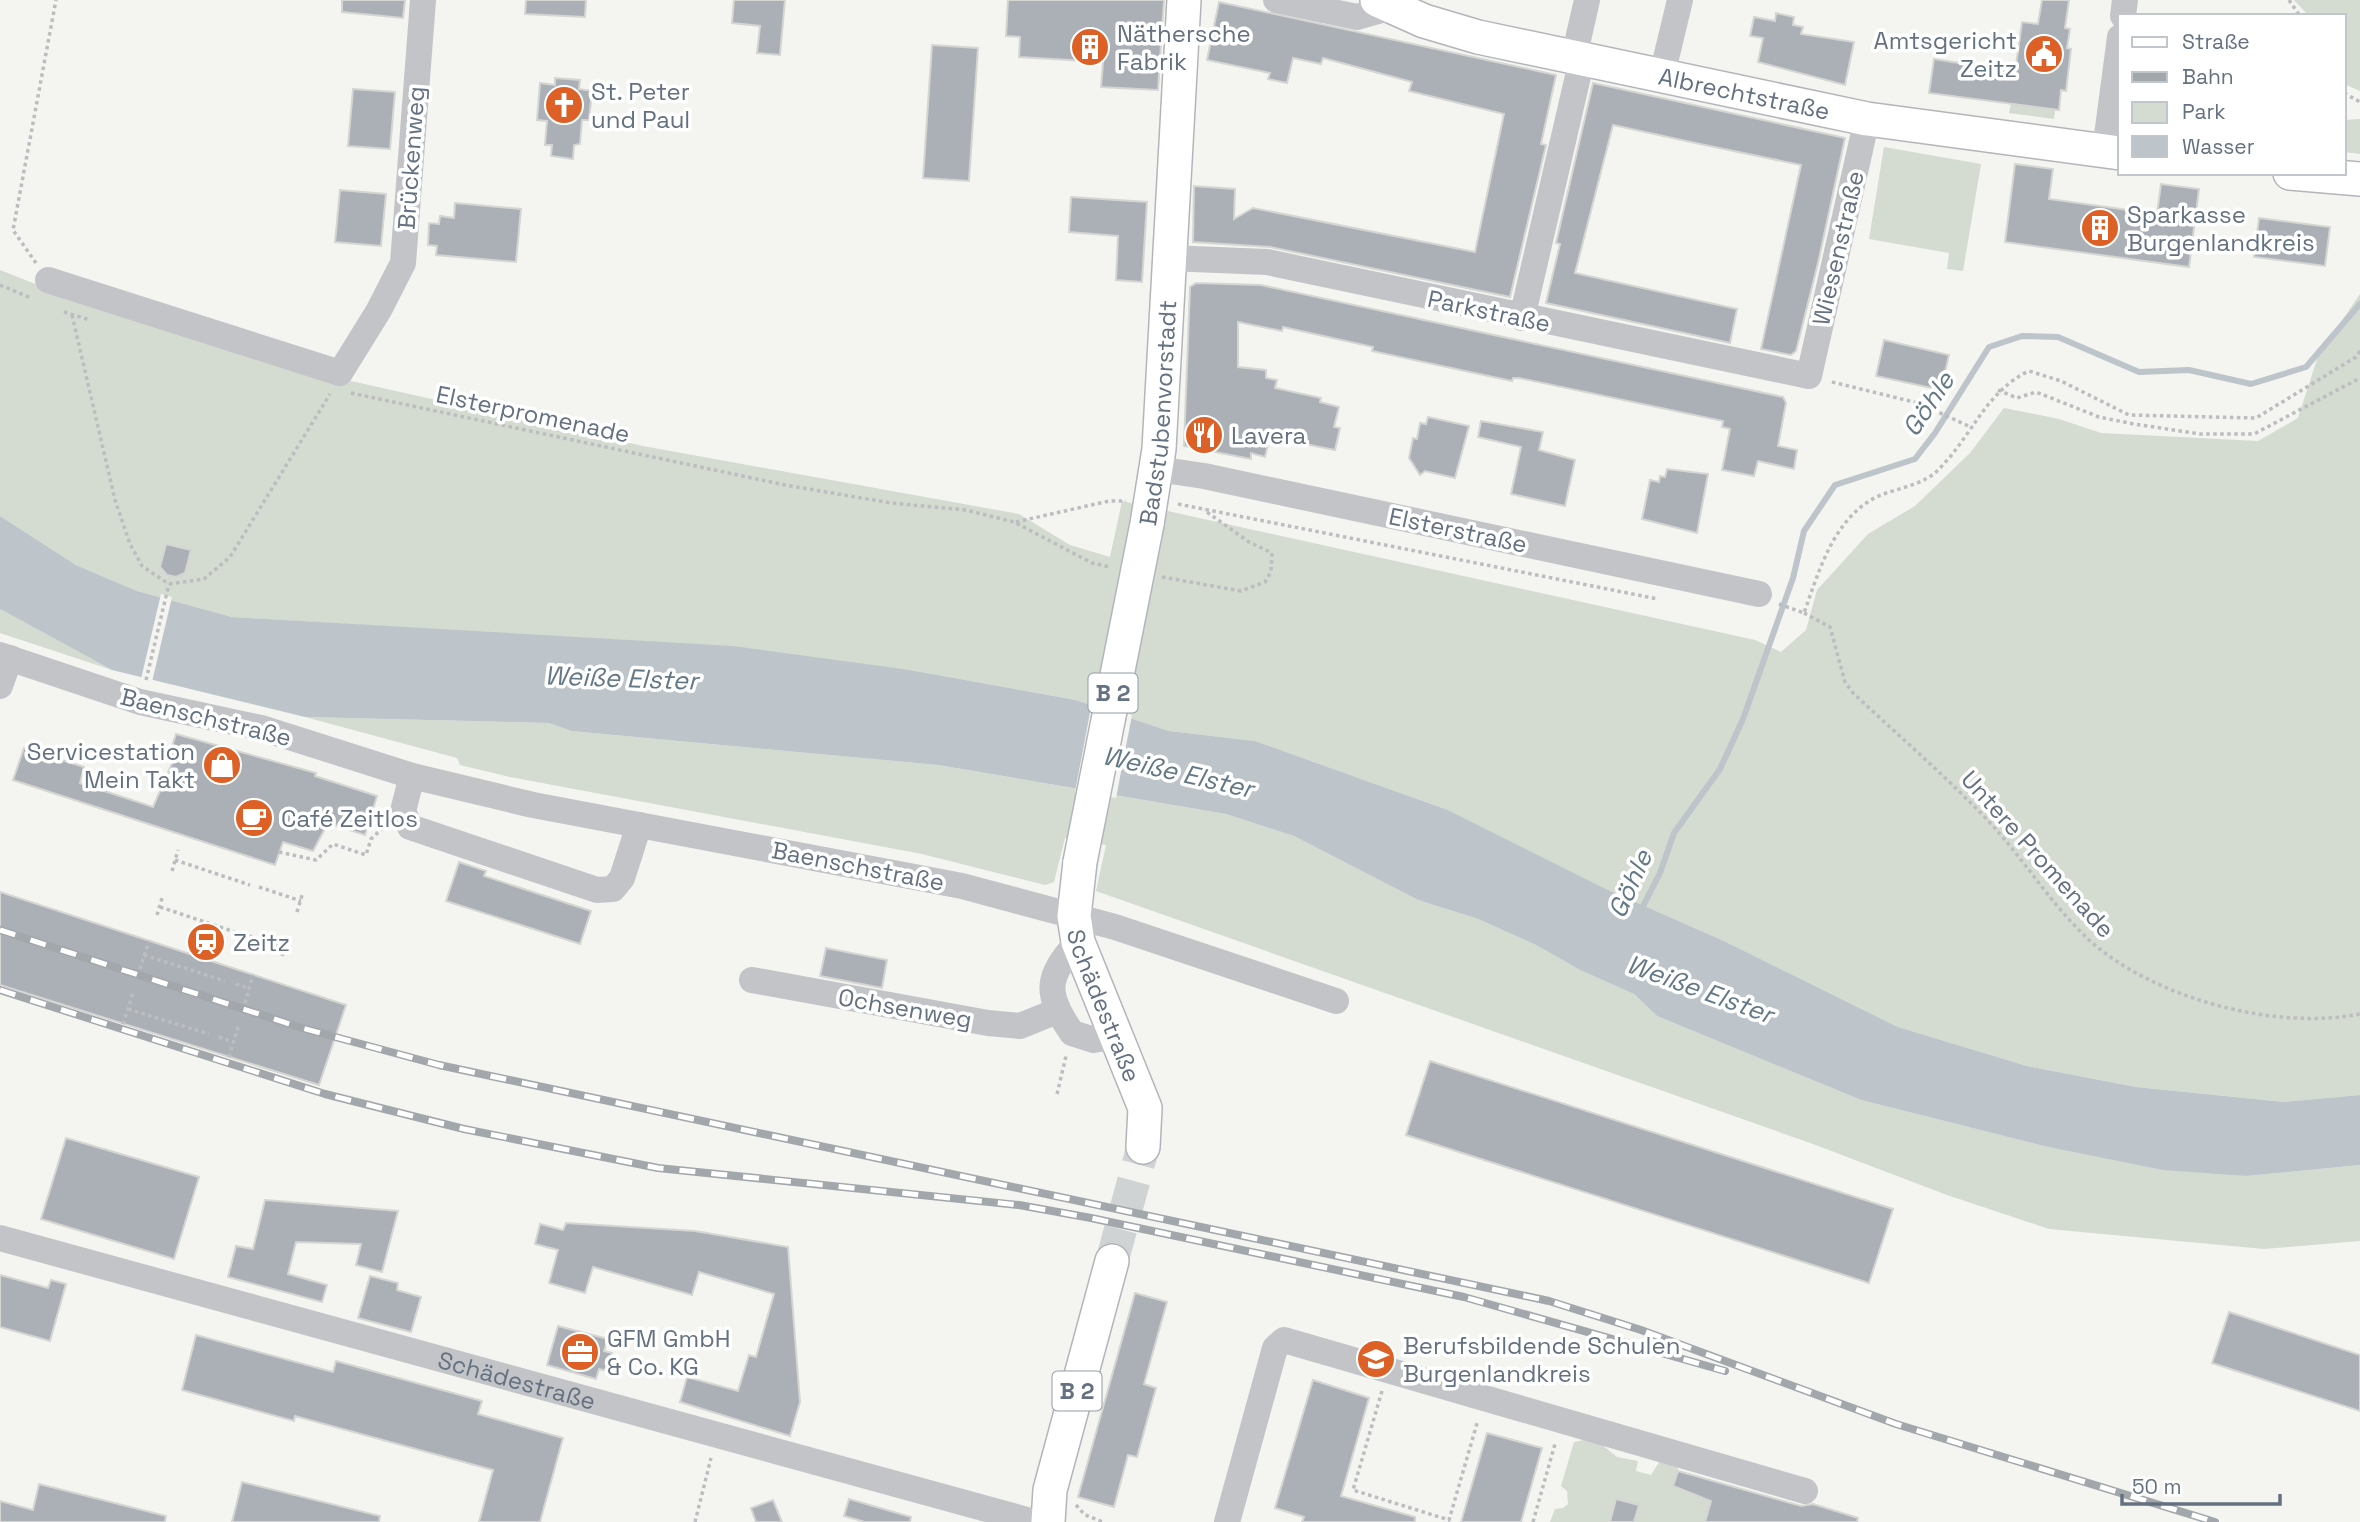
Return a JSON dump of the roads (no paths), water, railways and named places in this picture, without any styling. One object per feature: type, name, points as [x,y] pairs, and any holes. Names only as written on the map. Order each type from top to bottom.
[{"type":"main road","name":"Badstubenvorstadt","points":[[1080,862],[1157,469],[1184,0]]},
{"type":"main road","name":"Albrechtstraße","points":[[1384,4],[1452,30],[1867,119],[2113,152]]},
{"type":"main road","points":[[2313,175],[2360,179]]},
{"type":"main road","name":"Schädestraße","points":[[1080,862],[1076,929],[1145,1108],[1143,1147]]},
{"type":"main road","name":"B 2","points":[[1062,1514],[1050,1490],[1112,1261]]},
{"type":"street","name":"Brückenweg","points":[[42,290],[336,381],[379,310],[402,263],[423,0]]},
{"type":"street","points":[[1276,0],[1357,17],[1384,4]]},
{"type":"street","points":[[1522,318],[1578,58],[1587,0]]},
{"type":"street","points":[[1662,75],[1680,0]]},
{"type":"street","points":[[2113,152],[2118,70]]},
{"type":"street","name":"Wiesenstraße","points":[[1809,376],[1867,119]]},
{"type":"street","name":"Parkstraße","points":[[1168,258],[1267,262],[1522,318],[1809,376]]},
{"type":"street","name":"Elsterstraße","points":[[1157,469],[1231,482],[1766,598]]},
{"type":"street","points":[[0,686],[5,657]]},
{"type":"street","name":"Baenschstraße","points":[[5,657],[128,698],[261,728],[412,776],[533,805],[921,876],[1076,929],[1142,935],[1336,1001]]},
{"type":"street","points":[[412,776],[403,811],[410,827],[597,890],[613,889],[622,878],[639,825]]},
{"type":"street","points":[[1076,929],[1056,965],[1053,992],[1057,1011],[1072,1033],[1094,1040],[1116,1036]]},
{"type":"street","name":"Ochsenweg","points":[[752,981],[988,1023],[1020,1026],[1057,1011]]},
{"type":"street","name":"Schädestraße","points":[[0,1238],[1034,1522]]},
{"type":"street","points":[[1227,1522],[1275,1348],[1284,1340],[1805,1491]]},
{"type":"water","name":"Weiße Elster","points":[[0,516],[76,565],[137,591],[232,617],[733,646],[910,670],[1076,700],[1169,731],[1255,741],[1448,810],[1606,889],[1724,941],[1898,1027],[2027,1066],[2136,1087],[2284,1102],[2360,1095],[2360,1165],[2247,1176],[2163,1170],[2044,1146],[1861,1100],[1657,1016],[1634,994],[1580,970],[1536,945],[1478,919],[1418,900],[1294,836],[1226,814],[938,765],[571,731],[549,723],[305,717],[112,670],[0,609]]},
{"type":"waterway","name":"Göhle","points":[[1640,912],[1660,873],[1674,833],[1720,769],[1743,719],[1793,578],[1804,531],[1835,485],[1915,459],[1935,433],[1989,347],[2022,336],[2058,337],[2139,372],[2189,370],[2251,384],[2306,367],[2360,304]]},
{"type":"tunnel","points":[[1112,1261],[1143,1147]]},
{"type":"railway","points":[[0,930],[302,1028],[439,1065],[1549,1301],[1641,1330],[1896,1424],[2215,1522]]},
{"type":"railway","points":[[0,990],[325,1094],[464,1129],[658,1168],[1019,1205],[1091,1218],[1464,1297],[1725,1371]]},
{"type":"place","name":"Näthersche Fabrik","points":[[1090,47]]},
{"type":"place","name":"Amtsgericht Zeitz","points":[[2044,54]]},
{"type":"place","name":"St. Peter und Paul","points":[[564,105]]},
{"type":"place","name":"Sparkasse Burgenlandkreis","points":[[2100,228]]},
{"type":"place","name":"Lavera","points":[[1204,435]]},
{"type":"place","name":"Servicestation Mein Takt","points":[[222,765]]},
{"type":"place","name":"Café Zeitlos","points":[[254,818]]},
{"type":"place","name":"Zeitz","points":[[206,942]]},
{"type":"place","name":"GFM GmbH & Co. KG","points":[[580,1352]]},
{"type":"place","name":"Berufsbildende Schulen Burgenlandkreis","points":[[1376,1359]]}]
